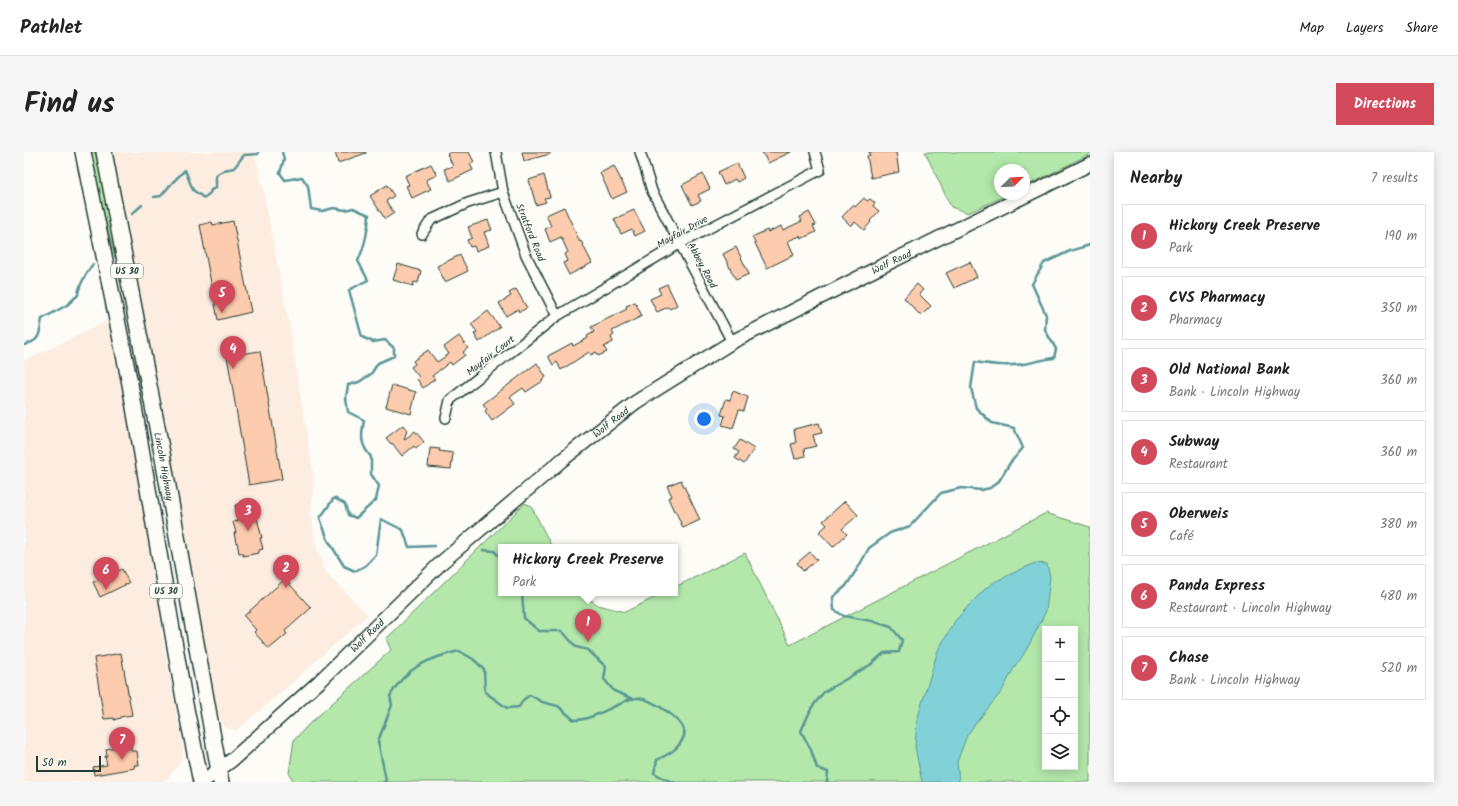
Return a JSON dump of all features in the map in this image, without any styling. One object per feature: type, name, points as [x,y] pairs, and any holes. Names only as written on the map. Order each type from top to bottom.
[{"type":"main road","name":"Lincoln Highway","points":[[83,152],[130,384],[185,706],[201,782]]},
{"type":"main road","name":"Lincoln Highway","points":[[104,152],[165,468],[220,776]]},
{"type":"main road","name":"Wolf Road","points":[[201,782],[220,776],[232,760],[320,681],[442,562],[562,460],[636,402],[732,342],[874,270],[1090,164]]},
{"type":"street","name":"Stratford Road","points":[[496,152],[503,192],[526,255],[557,316]]},
{"type":"street","name":"Abbey Road","points":[[640,152],[652,191],[732,342]]},
{"type":"street","name":"Mayfair Drive","points":[[557,316],[679,244],[820,170],[815,152]]},
{"type":"street","points":[[422,234],[431,220],[468,203],[503,192]]},
{"type":"street","name":"Mayfair Court","points":[[446,418],[450,400],[557,316]]},
{"type":"shaded area","points":[[109,152],[254,152],[262,183],[289,324],[314,480],[311,509],[315,543],[325,571],[368,615],[236,730],[225,728],[214,704]]},
{"type":"shaded area","points":[[112,319],[155,571],[162,634],[183,747],[183,754],[177,767],[164,782],[24,782],[24,361]]},
{"type":"green space","points":[[91,152],[95,152],[105,188],[118,258],[115,258],[98,190]]},
{"type":"green space","points":[[925,152],[1090,152],[1090,154],[1030,184],[1030,164],[994,164],[994,200],[996,200],[968,213],[951,207]]},
{"type":"green space","points":[[525,503],[531,506],[550,544],[498,544],[498,596],[584,596],[598,605],[625,612],[658,596],[678,596],[678,586],[745,553],[790,645],[1046,513],[1090,527],[1090,782],[294,782],[289,773],[294,740],[307,726],[391,650],[386,639]]},
{"type":"water","points":[[1035,563],[1047,564],[1050,577],[1046,611],[1029,645],[1016,664],[1002,691],[967,735],[957,762],[959,782],[922,782],[915,747],[917,720],[938,650],[955,621],[986,588],[996,581]]},
{"type":"building","points":[[335,152],[366,152],[366,153],[338,163]]},
{"type":"building","points":[[452,152],[469,152],[474,162],[470,164],[473,170],[450,181],[444,169],[453,166],[447,154]]},
{"type":"building","points":[[522,152],[550,152],[550,154],[524,161]]},
{"type":"building","points":[[762,152],[791,152],[768,163]]},
{"type":"building","points":[[869,152],[896,152],[899,172],[871,178],[867,156],[870,155]]},
{"type":"building","points":[[737,163],[744,178],[737,182],[735,179],[724,185],[718,172]]},
{"type":"building","points":[[431,164],[437,175],[426,180],[431,189],[412,198],[406,186],[409,185],[405,176]]},
{"type":"building","points":[[614,166],[627,192],[612,199],[600,173]]},
{"type":"building","points":[[703,174],[710,189],[698,195],[701,201],[692,205],[682,185]]},
{"type":"building","points":[[544,175],[550,197],[544,198],[546,202],[536,205],[529,180]]},
{"type":"building","points":[[387,185],[394,196],[386,201],[394,213],[385,219],[370,196]]},
{"type":"building","points":[[864,198],[867,201],[870,199],[875,203],[873,206],[879,211],[864,230],[855,222],[851,226],[842,217],[853,205],[855,207]]},
{"type":"building","points":[[564,207],[580,242],[581,241],[592,263],[569,275],[563,263],[568,261],[565,254],[568,252],[561,237],[550,242],[545,229],[551,226],[546,215]]},
{"type":"building","points":[[634,210],[645,231],[635,236],[632,229],[621,234],[614,219]]},
{"type":"building","points":[[809,212],[816,225],[813,226],[816,232],[801,239],[800,236],[788,241],[794,255],[767,268],[752,237],[767,230],[768,232],[781,226],[783,230],[802,221],[800,217]]},
{"type":"building","points":[[488,220],[492,230],[484,232],[489,246],[476,251],[474,246],[470,247],[467,240],[472,238],[468,227]]},
{"type":"building","points":[[233,221],[251,312],[218,320],[200,225],[212,222],[213,225]]},
{"type":"building","points":[[736,247],[749,274],[736,280],[723,254]]},
{"type":"building","points":[[460,255],[468,271],[445,282],[437,266]]},
{"type":"building","points":[[970,262],[977,277],[954,288],[946,273]]},
{"type":"building","points":[[398,264],[421,271],[418,283],[414,282],[413,286],[393,280]]},
{"type":"building","points":[[667,284],[677,305],[670,309],[668,307],[657,312],[650,299],[661,294],[658,288]]},
{"type":"building","points":[[917,284],[923,290],[919,294],[931,306],[921,316],[904,298]]},
{"type":"building","points":[[516,289],[527,308],[519,312],[518,309],[506,316],[499,303],[511,296],[509,293]]},
{"type":"building","points":[[635,302],[642,316],[612,331],[614,335],[611,337],[613,342],[604,347],[607,352],[598,356],[596,352],[591,355],[589,352],[561,370],[557,362],[553,365],[548,356],[572,343],[573,346],[588,338],[587,336],[594,332],[591,327],[627,309],[626,306]]},
{"type":"building","points":[[488,311],[500,327],[479,342],[474,334],[477,332],[471,324]]},
{"type":"building","points":[[459,336],[468,348],[463,352],[465,355],[452,365],[450,362],[432,376],[435,379],[423,388],[417,379],[419,377],[411,367],[415,364],[413,361],[428,350],[437,362],[449,354],[444,347]]},
{"type":"building","points":[[260,351],[282,479],[249,485],[227,356]]},
{"type":"building","points":[[537,363],[546,377],[542,380],[543,381],[526,392],[523,388],[510,397],[515,404],[492,421],[485,411],[487,409],[483,404]]},
{"type":"building","points":[[392,385],[416,392],[411,414],[386,407]]},
{"type":"building","points":[[733,391],[748,397],[744,411],[739,410],[733,428],[722,425],[725,416],[721,415],[726,399],[730,400]]},
{"type":"building","points":[[819,423],[822,433],[813,435],[816,446],[804,449],[805,456],[795,459],[791,444],[796,443],[794,429]]},
{"type":"building","points":[[403,425],[407,430],[404,440],[415,431],[424,442],[416,449],[414,446],[402,456],[386,438]]},
{"type":"building","points":[[740,440],[754,449],[744,464],[735,458],[739,452],[734,449]]},
{"type":"building","points":[[430,448],[453,453],[451,469],[428,467]]},
{"type":"building","points":[[681,480],[700,520],[683,528],[668,498],[672,496],[667,486]]},
{"type":"building","points":[[845,501],[858,515],[842,529],[847,534],[833,547],[819,532],[827,525],[823,521]]},
{"type":"building","points":[[250,503],[253,519],[257,518],[263,549],[259,550],[259,553],[243,556],[243,553],[239,553],[234,533],[236,533],[233,522],[238,521],[235,505]]},
{"type":"building","points":[[810,552],[817,560],[803,571],[797,563]]},
{"type":"building","points":[[122,569],[129,583],[100,597],[93,582]]},
{"type":"building","points":[[285,579],[311,608],[285,631],[287,634],[269,649],[254,632],[256,630],[244,616]]},
{"type":"building","points":[[121,653],[132,715],[120,717],[114,720],[114,718],[104,719],[94,658]]},
{"type":"building","points":[[131,744],[131,751],[137,751],[139,765],[134,765],[135,768],[94,775],[93,767],[107,765],[105,756],[107,756],[106,749]]},
{"type":"waterway","points":[[154,197],[161,196],[185,170],[193,190],[204,198],[210,193],[211,190],[216,188],[216,175],[224,170],[234,168],[244,155],[258,154],[258,152]]},
{"type":"waterway","points":[[282,152],[284,159],[280,173],[285,180],[302,177],[308,186],[311,209],[322,211],[334,208],[345,210],[353,208],[369,215],[366,239],[358,261],[368,280],[349,290],[362,337],[373,342],[385,340],[394,348],[394,356],[378,363],[371,374],[359,382],[348,385],[346,398],[348,412],[364,420],[362,440],[371,457],[371,474],[379,486],[376,500],[356,518],[348,515],[345,504],[334,498],[320,518],[328,540],[344,566],[355,571],[365,566],[376,555],[381,519],[403,530],[409,547],[434,546]]},
{"type":"waterway","points":[[132,214],[142,205]]},
{"type":"waterway","points":[[827,782],[828,772],[817,768],[811,750],[801,731],[812,707],[824,692],[870,665],[884,653],[899,652],[902,640],[891,627],[872,621],[844,616],[834,610],[833,597],[846,586],[869,548],[890,533],[910,526],[941,493],[961,488],[981,490],[990,488],[999,481],[1010,463],[1023,448],[1014,428],[992,423],[976,408],[971,388],[975,362],[996,365],[1016,365],[1054,358],[1056,349],[1045,330],[1046,315],[1032,284],[1044,263],[1070,251],[1090,245]]},
{"type":"waterway","points":[[24,345],[36,339],[42,319],[67,305],[78,295],[81,283],[93,264]]},
{"type":"waterway","points":[[483,550],[494,551],[498,555]]},
{"type":"waterway","points":[[522,596],[524,618],[539,631],[562,631],[576,647],[588,650],[606,667],[604,679],[614,691],[633,699]]},
{"type":"waterway","points":[[384,782],[386,780],[378,741],[392,705],[390,696],[403,678],[419,665],[438,657],[459,651],[473,659],[484,669],[485,692],[507,708],[519,707],[523,700],[530,695],[542,702],[558,706],[574,720],[580,720],[592,717],[635,698],[643,699],[659,706],[667,711],[684,730],[682,741],[676,748],[657,760],[654,773],[674,782]]},
{"type":"place","name":"Oberweis","points":[[222,313]]},
{"type":"place","name":"Subway","points":[[233,369]]},
{"type":"place","name":"Old National Bank","points":[[248,531]]},
{"type":"place","name":"CVS Pharmacy","points":[[286,588]]},
{"type":"place","name":"Panda Express","points":[[106,590]]},
{"type":"place","name":"Hickory Creek Preserve","points":[[588,642]]},
{"type":"place","name":"Chase","points":[[122,760]]}]
